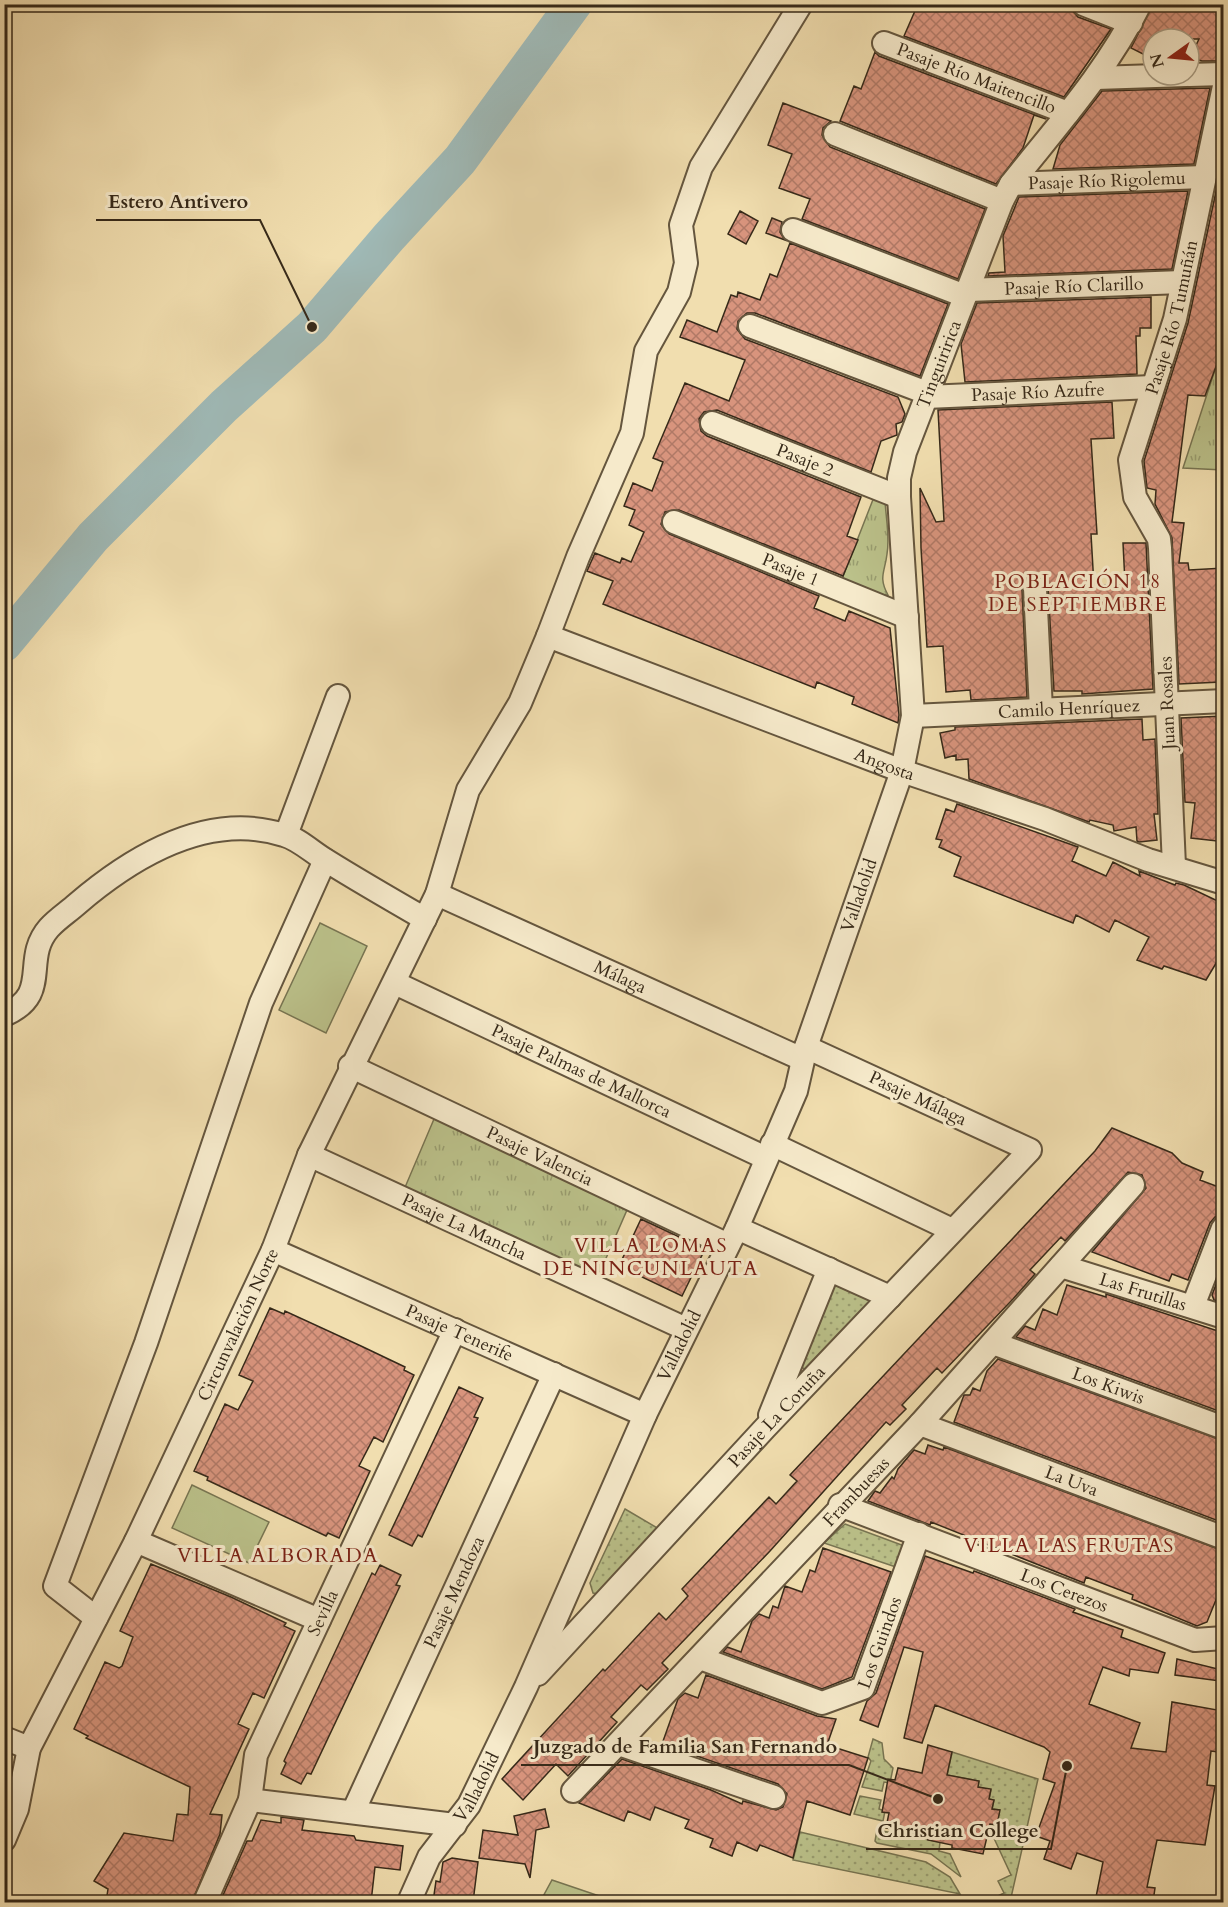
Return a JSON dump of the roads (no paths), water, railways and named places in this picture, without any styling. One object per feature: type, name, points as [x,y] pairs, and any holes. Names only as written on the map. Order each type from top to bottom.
[{"type":"street","name":"Circunvalación Norte","points":[[4,1840],[17,1809],[29,1748],[136,1541],[273,1250],[309,1155],[350,1066],[395,983],[437,894],[468,790],[520,703],[548,636],[578,557],[632,433],[646,351],[679,292],[686,263],[681,225],[701,167],[801,4]]},
{"type":"street","points":[[1083,4],[1135,14]]},
{"type":"street","name":"Tinguiririca","points":[[902,771],[913,716],[899,497],[901,465],[926,395],[1006,193],[1096,78],[1135,14]]},
{"type":"street","name":"Pasaje Río Maitencillo","points":[[884,43],[1068,112]]},
{"type":"street","points":[[1201,75],[1224,74]]},
{"type":"street","points":[[1096,78],[1141,77]]},
{"type":"street","name":"Pasaje Río Tumuñán","points":[[1159,539],[1142,511],[1130,479],[1130,460],[1169,340],[1224,86]]},
{"type":"street","name":"Pasaje Río Rigolemu","points":[[835,134],[1006,193],[1204,177]]},
{"type":"street","name":"Pasaje Río Clarillo","points":[[793,230],[966,293],[1182,282]]},
{"type":"street","name":"Pasaje Río Azufre","points":[[750,326],[926,395],[1152,387]]},
{"type":"street","name":"Pasaje 2","points":[[712,423],[899,497]]},
{"type":"street","name":"Pasaje 1","points":[[674,522],[907,617]]},
{"type":"street","name":"Juan Rosales","points":[[1159,539],[1173,866]]},
{"type":"street","points":[[1035,588],[1041,710]]},
{"type":"street","name":"Angosta","points":[[548,636],[902,771],[1045,819],[1148,860],[1224,883]]},
{"type":"street","points":[[286,835],[338,696]]},
{"type":"street","name":"Camilo Henríquez","points":[[913,716],[1224,701]]},
{"type":"street","name":"Valladolid","points":[[409,1902],[429,1857],[456,1825],[469,1805],[526,1687],[645,1414],[732,1236],[796,1091],[804,1053],[902,771]]},
{"type":"street","points":[[4,1015],[27,1002],[31,994],[39,943],[49,928],[93,890],[134,861],[184,838],[207,832],[255,830],[286,835],[425,919]]},
{"type":"street","points":[[96,1618],[55,1586],[146,1344],[261,1003],[325,860]]},
{"type":"street","name":"Málaga","points":[[437,894],[804,1053]]},
{"type":"street","name":"Pasaje Palmas de Mallorca","points":[[395,983],[769,1151],[952,1230]]},
{"type":"street","name":"Pasaje Málaga","points":[[804,1053],[1030,1150]]},
{"type":"street","name":"Pasaje Valencia","points":[[350,1066],[732,1236],[829,1269],[890,1297]]},
{"type":"street","name":"Pasaje La Coruña","points":[[526,1687],[765,1428],[1030,1150]]},
{"type":"street","name":"Pasaje La Mancha","points":[[309,1155],[686,1329]]},
{"type":"street","name":"Frambuesas","points":[[573,1791],[700,1658],[840,1505],[920,1424],[1133,1185]]},
{"type":"street","points":[[1193,1306],[1223,1228]]},
{"type":"street","name":"Pasaje Tenerife","points":[[273,1250],[645,1414]]},
{"type":"street","name":"Las Frutillas","points":[[1061,1266],[1224,1317]]},
{"type":"street","points":[[765,1428],[829,1269]]},
{"type":"street","name":"Sevilla","points":[[205,1902],[250,1800],[256,1755],[455,1330]]},
{"type":"street","name":"Los Kiwis","points":[[993,1343],[1224,1428]]},
{"type":"street","name":"Pasaje Mendoza","points":[[353,1812],[554,1374]]},
{"type":"street","name":"La Uva","points":[[920,1424],[1224,1538]]},
{"type":"street","name":"Los Cerezos","points":[[840,1505],[1195,1640],[1224,1638]]},
{"type":"street","name":"Los Guindos","points":[[700,1658],[822,1703],[863,1688],[919,1534]]},
{"type":"street","points":[[136,1541],[319,1620]]},
{"type":"street","points":[[4,1738],[29,1748]]},
{"type":"street","points":[[619,1744],[774,1797]]},
{"type":"street","points":[[250,1800],[456,1825]]},
{"type":"waterway","points":[[4,644],[93,537],[224,406],[312,327],[389,237],[460,160],[574,4]]},
{"type":"place","name":"Estero Antivero","points":[[312,327]]},
{"type":"place","name":"Christian College","points":[[1067,1766]]},
{"type":"place","name":"Juzgado de Familia San Fernando","points":[[938,1799]]},
{"type":"district","name":"POBLACIÓN 18 DE SEPTIEMBRE","points":[[1078,592]]},
{"type":"district","name":"VILLA LOMAS DE NINCUNLAUTA","points":[[651,1256]]},
{"type":"district","name":"VILLA LAS FRUTAS","points":[[1069,1545]]},
{"type":"district","name":"VILLA ALBORADA","points":[[278,1555]]}]
